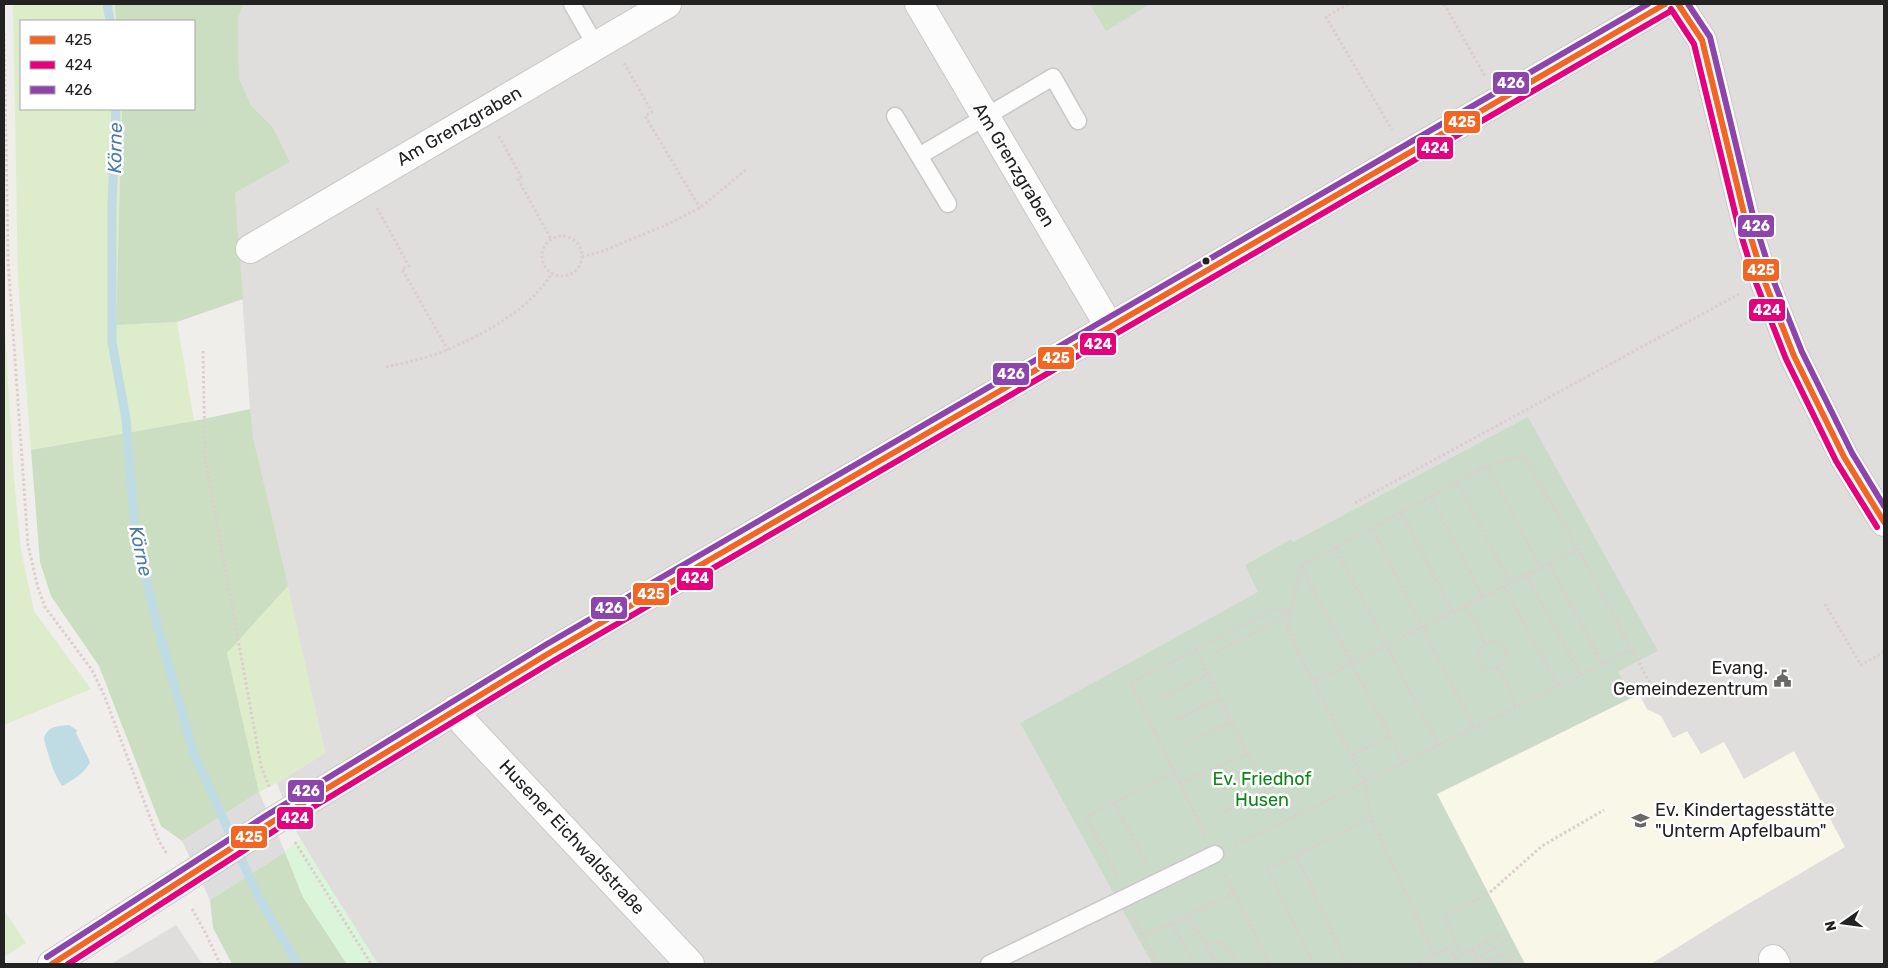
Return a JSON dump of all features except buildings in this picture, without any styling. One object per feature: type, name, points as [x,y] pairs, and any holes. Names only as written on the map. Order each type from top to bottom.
[{"type":"street","name":"Am Grenzgraben","points":[[250,249],[667,4]]},
{"type":"street","name":"Am Grenzgraben","points":[[919,4],[1109,326]]},
{"type":"street","points":[[66,960],[185,878],[276,820],[551,652],[1665,4]]},
{"type":"street","points":[[1678,4],[1702,40],[1746,222],[1764,280],[1794,356],[1840,449],[1884,522]]},
{"type":"street","name":"Husener Eichwaldstraße","points":[[456,710],[464,723],[690,964]]},
{"type":"lane","points":[[572,4],[603,42]]},
{"type":"lane","points":[[920,156],[1052,77],[1078,121]]},
{"type":"lane","points":[[895,116],[948,204]]},
{"type":"lane","points":[[989,964],[1215,854]]},
{"type":"path","points":[[1348,4],[1326,17],[1392,131]]},
{"type":"path","points":[[1444,4],[1486,76]]},
{"type":"path","points":[[4,34],[8,260],[28,544],[38,588],[45,607],[92,670],[104,695],[159,840],[185,878],[205,932],[220,964]]},
{"type":"path","points":[[603,42],[652,112],[645,116],[700,208]]},
{"type":"path","points":[[485,111],[521,177],[518,179],[551,239]]},
{"type":"path","points":[[582,257],[602,251],[666,225],[700,208],[748,168]]},
{"type":"path","points":[[362,183],[410,266],[402,269],[448,350]]},
{"type":"path","points":[[557,236],[569,237],[579,245],[582,257],[577,269],[571,274],[558,276],[552,273],[543,263],[543,250],[551,239],[557,236]]},
{"type":"path","points":[[386,367],[448,350],[495,326],[528,301],[552,273]]},
{"type":"path","points":[[1356,503],[1764,280]]},
{"type":"path","points":[[203,351],[205,457],[261,766],[276,820],[371,964]]},
{"type":"path","points":[[1434,955],[1370,818],[1365,782],[1287,629],[1301,566],[1487,466],[1515,457],[1525,458],[1578,549],[1658,698]]},
{"type":"path","points":[[1487,466],[1541,568]]},
{"type":"path","points":[[1457,481],[1510,583]]},
{"type":"path","points":[[1430,496],[1483,597]]},
{"type":"path","points":[[1401,512],[1453,612]]},
{"type":"path","points":[[1372,528],[1474,728]]},
{"type":"path","points":[[1335,547],[1439,746]]},
{"type":"path","points":[[1314,682],[1578,549]]},
{"type":"path","points":[[1549,564],[1603,664]]},
{"type":"path","points":[[1301,566],[1404,763]]},
{"type":"path","points":[[1526,575],[1580,675]]},
{"type":"path","points":[[1504,586],[1558,686]]},
{"type":"path","points":[[1825,604],[1861,665],[1884,652]]},
{"type":"path","points":[[1464,606],[1482,632],[1484,644]]},
{"type":"path","points":[[1269,964],[1131,684],[1277,608],[1292,612]]},
{"type":"path","points":[[1217,652],[1292,612]]},
{"type":"path","points":[[1498,642],[1505,647],[1506,658],[1498,668],[1484,669],[1477,662],[1477,652],[1484,644],[1498,642]]},
{"type":"path","points":[[1196,650],[1266,790]]},
{"type":"path","points":[[1215,854],[1439,746],[1631,650]]},
{"type":"path","points":[[1498,668],[1506,680],[1516,707]]},
{"type":"path","points":[[1163,697],[1208,674]]},
{"type":"path","points":[[1175,720],[1220,698]]},
{"type":"path","points":[[1186,743],[1232,722]]},
{"type":"path","points":[[1352,755],[1390,736]]},
{"type":"path","points":[[1180,783],[1248,754]]},
{"type":"path","points":[[1128,896],[1086,817],[1174,772]]},
{"type":"path","points":[[1224,812],[1279,784]]},
{"type":"path","points":[[1114,803],[1157,882]]},
{"type":"path","points":[[1462,955],[1444,916],[1488,894],[1542,846],[1604,810]]},
{"type":"path","points":[[1313,964],[1268,869],[1370,818]]},
{"type":"path","points":[[1296,855],[1347,964]]},
{"type":"path","points":[[1158,964],[1143,936],[1234,893]]},
{"type":"path","points":[[1180,920],[1187,919],[1192,922],[1217,964]]},
{"type":"path","points":[[1172,923],[1194,964]]},
{"type":"path","points":[[1454,958],[1502,934]]},
{"type":"path","points":[[1476,959],[1508,942]]},
{"type":"path","points":[[1206,944],[1222,943],[1227,947],[1236,964]]},
{"type":"path","points":[[1414,964],[1449,948],[1458,964]]},
{"type":"path","points":[[1472,950],[1479,964]]},
{"type":"path","points":[[1484,964],[1511,950]]},
{"type":"path","points":[[1499,964],[1514,956]]},
{"type":"shaded area","points":[[243,4],[1884,4],[1884,964],[1525,964],[1437,794],[1632,697],[1618,672],[1658,651],[1293,542],[1291,539],[1245,565],[1259,592],[1020,723],[1152,964],[378,964],[291,823],[277,783],[325,753],[254,441],[250,409],[235,193],[290,162],[273,127],[251,105],[239,78],[238,20]]},
{"type":"shaded area","name":"Ev. Kindertagesstätte \"Unterm Apfelbaum\"","points":[[1639,694],[1647,709],[1661,716],[1673,738],[1687,731],[1701,754],[1724,742],[1744,779],[1794,751],[1845,847],[1651,964],[1525,964],[1437,794]]},
{"type":"shaded area","points":[[176,925],[202,964],[111,964]]},
{"type":"green space","points":[[13,4],[115,4],[116,20],[20,20],[20,110],[122,110],[116,325],[177,322],[194,421],[31,450],[18,280]]},
{"type":"green space","points":[[115,4],[243,4],[238,20],[239,78],[251,105],[273,127],[290,162],[235,193],[243,299],[177,322],[116,325],[122,110],[195,110],[195,20],[116,20]]},
{"type":"green space","points":[[1090,4],[1150,4],[1106,31]]},
{"type":"green space","points":[[4,316],[14,479],[21,550],[34,611],[91,689],[4,725]]},
{"type":"green space","points":[[250,409],[254,441],[288,586],[227,653],[259,792],[182,841],[161,826],[99,666],[51,596],[40,562],[31,450]]},
{"type":"green space","name":"Ev. Friedhof Husen","points":[[1528,417],[1658,651],[1618,672],[1633,697],[1437,794],[1525,964],[1152,964],[1020,723],[1258,592],[1245,565],[1291,539],[1293,542]]},
{"type":"green space","points":[[288,586],[325,753],[259,792],[227,653]]},
{"type":"green space","points":[[300,839],[378,964],[347,964],[303,897],[285,852]]},
{"type":"green space","points":[[285,852],[303,897],[347,964],[232,964],[213,928],[210,900]]},
{"type":"green space","points":[[4,910],[26,943],[4,957]]},
{"type":"water","points":[[69,725],[77,730],[76,733],[90,762],[82,773],[62,786],[53,769],[44,739],[50,729]]},
{"type":"pier","points":[[259,792],[285,852],[210,900],[182,841]]},
{"type":"waterway","name":"Körne","points":[[107,4],[110,20]]},
{"type":"waterway","name":"Körne","points":[[116,110],[112,204],[112,342],[126,419],[135,533],[159,632],[193,751],[256,892],[297,964]]},
{"type":"transit line","name":"426","points":[[47,957],[267,815],[547,644],[1648,4]]},
{"type":"transit line","name":"425","points":[[52,964],[272,822],[551,652],[1665,4]]},
{"type":"transit line","name":"425","points":[[1678,4],[1702,40],[1746,222],[1764,280],[1794,356],[1844,457],[1884,522]]},
{"type":"transit line","name":"426","points":[[1688,4],[1710,37],[1754,220],[1772,277],[1802,352],[1852,453],[1884,506]]},
{"type":"transit line","name":"424","points":[[1671,9],[1694,44],[1738,225],[1756,283],[1786,359],[1836,461],[1877,527]]},
{"type":"transit line","name":"424","points":[[68,964],[277,829],[555,660],[1669,12]]},
{"type":"place","name":"Evang. Gemeindezentrum","points":[[1782,678]]},
{"type":"place","name":"Ev. Kindertagesstätte \"Unterm Apfelbaum\"","points":[[1641,820]]}]
